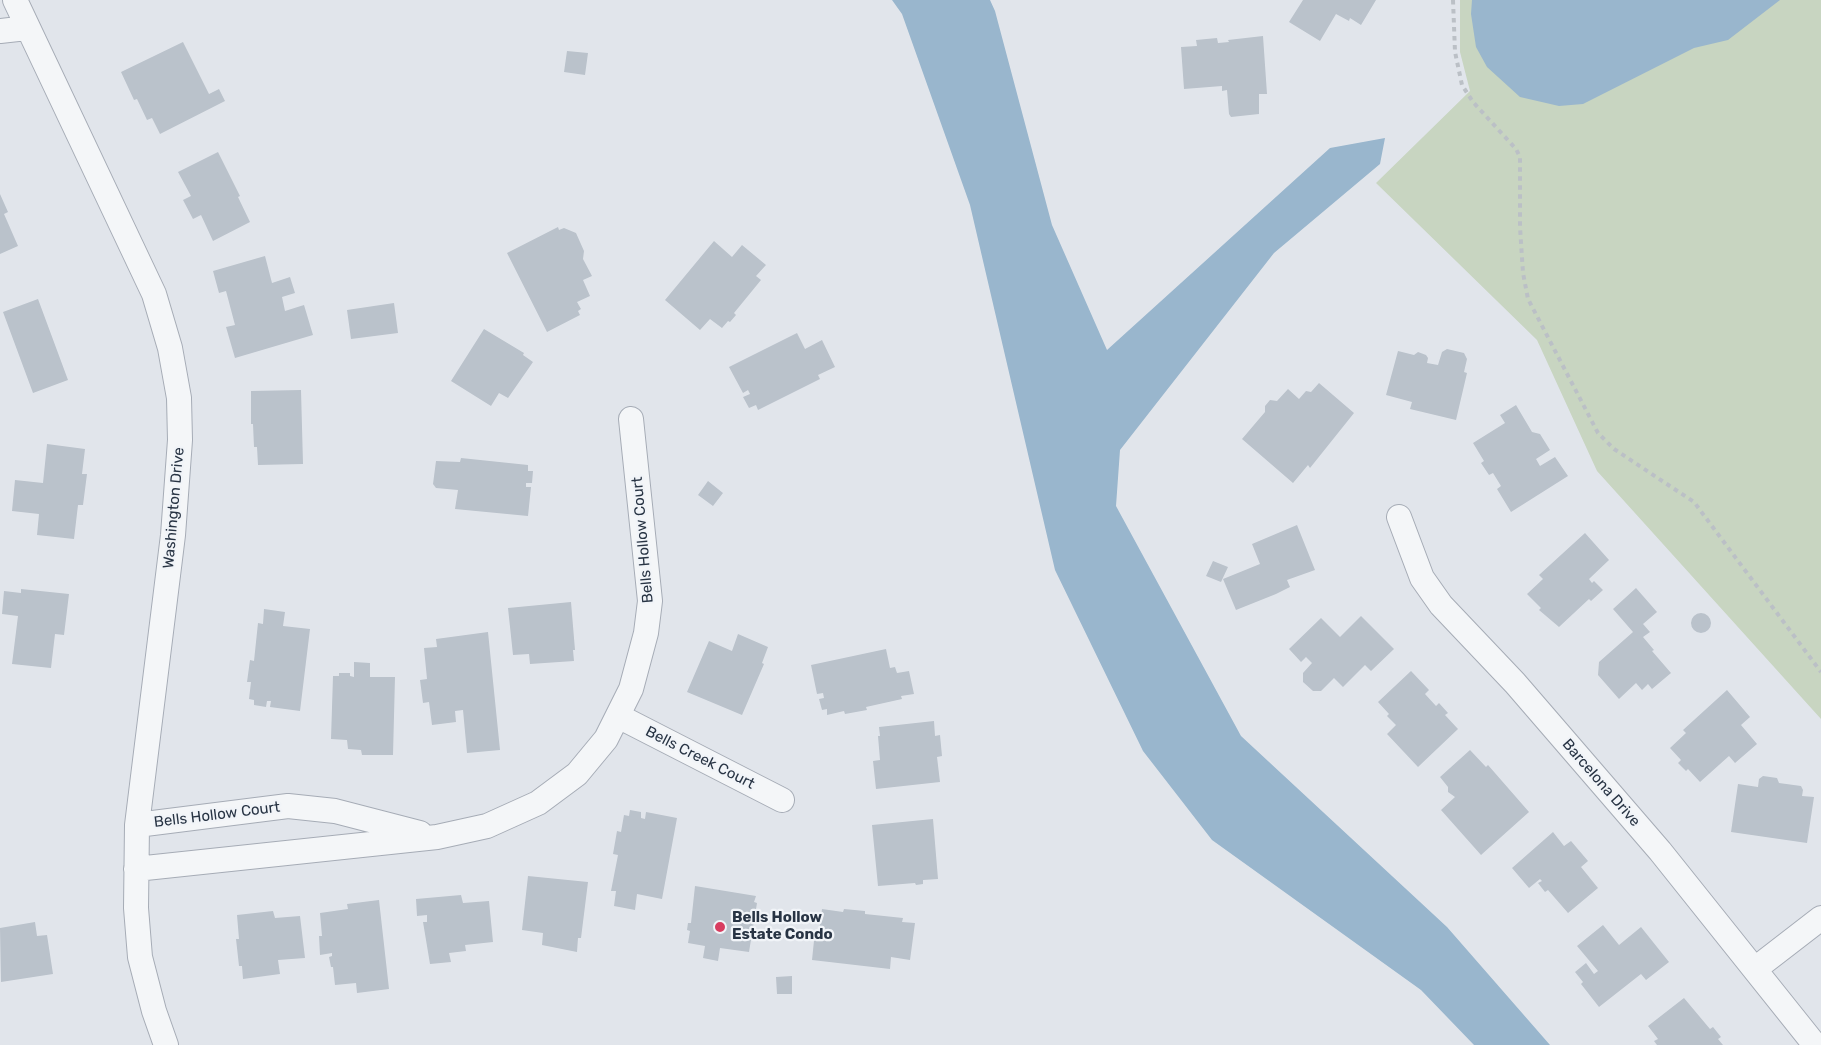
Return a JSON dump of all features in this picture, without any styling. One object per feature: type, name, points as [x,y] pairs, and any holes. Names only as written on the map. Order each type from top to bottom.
[{"type":"street","name":"Washington Drive","points":[[15,0],[154,294],[170,348],[179,398],[180,440],[173,535],[137,825],[136,869],[140,957],[154,1011],[166,1045]]},
{"type":"street","points":[[0,31],[27,28]]},
{"type":"street","name":"Bells Hollow Court","points":[[136,869],[437,837],[487,826],[538,803],[577,774],[606,739],[618,716],[631,689],[646,633],[650,602],[631,419]]},
{"type":"street","name":"Barcelona Drive","points":[[1399,517],[1422,578],[1441,605],[1530,700],[1660,851],[1815,1045]]},
{"type":"street","name":"Bells Creek Court","points":[[618,716],[782,800]]},
{"type":"street","name":"Bells Hollow Court","points":[[137,825],[288,806],[334,811],[437,837]]},
{"type":"street","points":[[1755,969],[1821,918]]},
{"type":"path","points":[[1453,0],[1455,52],[1462,86],[1473,102],[1516,149],[1520,157],[1520,227],[1523,273],[1528,299],[1598,433],[1614,449],[1694,502],[1821,672]]},
{"type":"green space","points":[[1460,0],[1821,0],[1821,719],[1597,471],[1537,340],[1376,183],[1470,91],[1460,52]]},
{"type":"water","points":[[892,0],[990,0],[995,11],[1052,225],[1107,350],[1330,148],[1385,138],[1380,164],[1274,253],[1120,450],[1116,506],[1241,736],[1447,927],[1550,1045],[1474,1045],[1421,990],[1212,840],[1143,751],[1055,570],[970,205],[902,14]]},
{"type":"water","points":[[1472,0],[1780,0],[1728,40],[1694,48],[1583,104],[1559,106],[1520,97],[1487,67],[1476,47],[1471,14]]},
{"type":"building","points":[[1303,0],[1376,0],[1361,25],[1350,18],[1349,21],[1336,14],[1320,41],[1289,22]]},
{"type":"building","points":[[1263,36],[1267,94],[1259,94],[1259,114],[1231,117],[1227,90],[1222,91],[1222,86],[1184,89],[1181,47],[1197,46],[1196,40],[1217,38],[1218,43]]},
{"type":"building","points":[[183,42],[209,94],[219,89],[225,101],[160,134],[152,118],[147,120],[137,99],[134,100],[121,72]]},
{"type":"building","points":[[567,51],[588,53],[585,75],[564,72]]},
{"type":"building","points":[[218,152],[250,222],[213,241],[201,215],[193,219],[183,200],[191,196],[178,172]]},
{"type":"building","points":[[0,194],[8,212],[4,214],[18,246],[0,254]]},
{"type":"building","points":[[558,227],[559,230],[564,228],[576,233],[584,251],[583,259],[592,276],[583,280],[590,296],[577,302],[581,309],[578,311],[580,315],[547,332],[507,253]]},
{"type":"building","points":[[714,241],[732,257],[742,245],[766,265],[756,276],[761,280],[734,313],[736,315],[730,322],[728,321],[722,328],[710,319],[700,330],[665,300]]},
{"type":"building","points":[[265,256],[272,283],[290,277],[295,293],[282,297],[285,311],[304,305],[313,335],[235,358],[226,327],[235,325],[226,291],[219,293],[213,271]]},
{"type":"building","points":[[38,299],[68,380],[33,393],[3,312]]},
{"type":"building","points":[[394,303],[398,333],[351,339],[347,310]]},
{"type":"building","points":[[484,329],[524,353],[523,355],[533,362],[508,398],[499,393],[491,406],[451,381]]},
{"type":"building","points":[[797,333],[805,349],[822,340],[835,367],[818,375],[820,379],[758,410],[756,405],[749,408],[743,397],[750,394],[748,390],[743,393],[729,367]]},
{"type":"building","points":[[1447,349],[1464,353],[1467,359],[1464,372],[1467,373],[1456,420],[1410,409],[1412,402],[1386,395],[1398,351],[1414,355],[1418,352],[1426,355],[1427,363],[1438,365],[1442,352]]},
{"type":"building","points":[[1319,383],[1354,413],[1310,468],[1308,465],[1293,483],[1242,439],[1265,412],[1265,406],[1270,400],[1277,401],[1288,389],[1299,399],[1306,391],[1311,392]]},
{"type":"building","points":[[301,390],[303,464],[258,465],[257,447],[254,447],[253,424],[251,424],[251,391]]},
{"type":"building","points":[[1516,405],[1532,432],[1540,434],[1550,450],[1536,459],[1540,466],[1555,457],[1568,476],[1511,512],[1497,489],[1501,486],[1493,473],[1489,475],[1481,463],[1484,461],[1473,443],[1505,423],[1500,415]]},
{"type":"building","points":[[47,444],[85,449],[82,474],[87,474],[83,505],[78,505],[74,539],[37,535],[39,514],[12,511],[15,480],[43,483]]},
{"type":"building","points":[[461,458],[528,465],[528,471],[533,471],[532,483],[526,483],[526,487],[531,487],[528,516],[455,509],[458,490],[436,488],[433,484],[436,461],[460,462]]},
{"type":"building","points":[[708,481],[723,493],[713,506],[698,495]]},
{"type":"building","points":[[1297,525],[1315,570],[1287,580],[1290,587],[1236,610],[1223,579],[1260,564],[1252,544]]},
{"type":"building","points":[[1585,533],[1609,560],[1589,579],[1603,590],[1591,601],[1589,599],[1559,627],[1539,610],[1541,608],[1527,594],[1543,579],[1539,575]]},
{"type":"building","points":[[1213,561],[1228,567],[1221,582],[1206,576]]},
{"type":"building","points":[[1636,588],[1657,612],[1643,624],[1650,632],[1643,637],[1671,673],[1652,689],[1648,684],[1642,690],[1636,683],[1619,699],[1598,675],[1599,662],[1633,632],[1613,609]]},
{"type":"building","points":[[21,589],[69,594],[64,635],[55,634],[51,668],[12,664],[18,616],[2,614],[4,591],[21,593]]},
{"type":"building","points":[[571,602],[574,661],[530,664],[529,654],[513,655],[508,608]]},
{"type":"building","points":[[264,609],[285,612],[283,626],[310,629],[300,711],[270,707],[271,701],[267,701],[266,707],[254,705],[254,700],[249,699],[251,682],[247,682],[250,660],[254,661],[258,623],[263,624]]},
{"type":"building","points":[[1701,613],[1708,616],[1711,623],[1708,630],[1701,633],[1694,630],[1691,623],[1694,616]]},
{"type":"building","points":[[1361,616],[1394,649],[1371,671],[1365,665],[1343,687],[1334,678],[1321,691],[1313,691],[1303,682],[1303,673],[1312,663],[1306,657],[1301,662],[1289,649],[1321,618],[1340,637]]},
{"type":"building","points":[[488,632],[500,750],[467,753],[463,710],[455,711],[456,722],[432,725],[429,702],[423,703],[420,680],[427,679],[424,648],[437,647],[436,639]]},
{"type":"building","points":[[738,634],[768,647],[762,663],[764,664],[742,715],[687,692],[709,641],[732,651]]},
{"type":"building","points":[[886,649],[890,668],[895,667],[897,673],[909,671],[914,694],[866,707],[867,710],[845,714],[844,711],[827,715],[827,709],[822,710],[819,699],[824,698],[823,693],[817,694],[811,665]]},
{"type":"building","points":[[354,662],[370,663],[370,677],[395,677],[393,755],[362,755],[361,750],[348,749],[347,740],[331,739],[333,676],[339,676],[339,673],[350,673],[350,676],[354,677]]},
{"type":"building","points":[[1411,671],[1429,690],[1425,694],[1436,706],[1439,703],[1448,713],[1445,715],[1458,729],[1418,767],[1387,734],[1396,725],[1378,702]]},
{"type":"building","points":[[1727,690],[1750,717],[1741,725],[1757,744],[1735,763],[1729,756],[1700,782],[1688,769],[1686,771],[1678,763],[1681,760],[1670,748],[1686,733],[1683,730]]},
{"type":"building","points":[[934,721],[935,736],[940,735],[942,756],[937,757],[940,782],[876,789],[873,761],[880,760],[879,727]]},
{"type":"building","points":[[1470,750],[1486,767],[1488,765],[1529,812],[1481,855],[1441,810],[1455,797],[1448,792],[1448,787],[1440,777]]},
{"type":"building","points":[[1763,776],[1777,778],[1779,783],[1801,786],[1802,796],[1814,797],[1807,843],[1731,832],[1738,784],[1758,787],[1759,779]]},
{"type":"building","points":[[630,810],[641,812],[641,818],[645,819],[646,812],[677,818],[662,899],[637,894],[635,910],[614,906],[616,891],[611,891],[618,855],[613,854],[617,831],[621,832],[624,815],[629,816]]},
{"type":"building","points":[[933,819],[938,879],[923,880],[923,884],[916,885],[915,883],[878,886],[872,825]]},
{"type":"building","points":[[1553,832],[1564,846],[1571,841],[1588,861],[1581,867],[1598,888],[1568,913],[1548,890],[1545,892],[1538,883],[1542,881],[1540,879],[1529,888],[1512,868]]},
{"type":"building","points":[[528,876],[588,882],[577,952],[542,945],[543,933],[522,930]]},
{"type":"building","name":"Bells Hollow Estate Condo","points":[[695,886],[756,896],[754,902],[757,903],[749,952],[720,948],[718,961],[703,958],[705,946],[688,943],[690,931],[687,930],[688,923],[691,923]]},
{"type":"building","points":[[461,895],[463,903],[489,901],[493,942],[465,945],[466,951],[449,953],[451,962],[430,964],[423,922],[427,922],[427,915],[417,916],[416,899]]},
{"type":"building","points":[[379,900],[389,989],[357,993],[356,983],[335,985],[333,967],[331,967],[329,957],[332,953],[320,955],[319,936],[322,936],[320,913],[348,909],[347,904]]},
{"type":"building","points":[[822,909],[843,912],[844,909],[865,911],[865,914],[903,918],[902,922],[915,923],[910,960],[891,957],[890,969],[812,960],[815,931],[819,932]]},
{"type":"building","points":[[273,911],[275,918],[300,916],[305,958],[278,960],[280,974],[243,979],[236,939],[239,939],[237,915]]},
{"type":"building","points":[[35,922],[37,936],[47,935],[53,974],[1,982],[0,928]]},
{"type":"building","points":[[1603,925],[1619,945],[1641,927],[1669,962],[1646,980],[1641,974],[1599,1007],[1581,984],[1583,982],[1575,972],[1586,963],[1594,974],[1598,971],[1577,946]]},
{"type":"building","points":[[792,976],[792,994],[777,994],[776,977]]},
{"type":"building","points":[[1684,998],[1710,1029],[1713,1027],[1721,1037],[1718,1039],[1723,1045],[1657,1045],[1654,1041],[1658,1039],[1648,1026]]},
{"type":"place","name":"Bells Hollow Estate Condo","points":[[720,927]]}]
